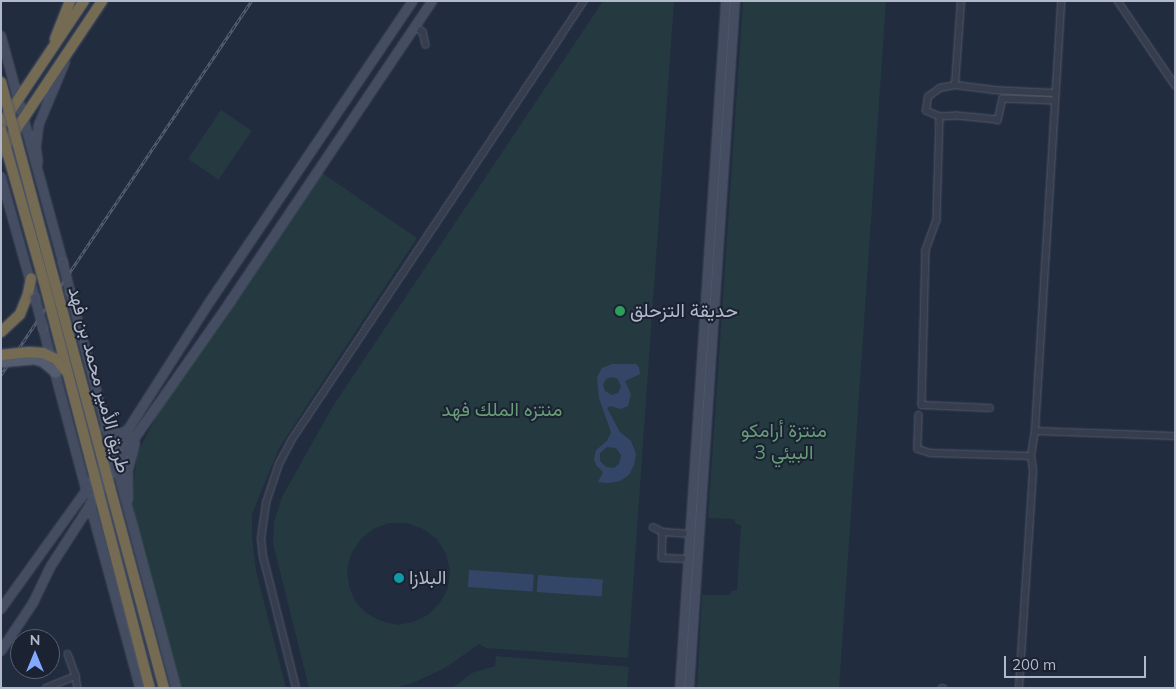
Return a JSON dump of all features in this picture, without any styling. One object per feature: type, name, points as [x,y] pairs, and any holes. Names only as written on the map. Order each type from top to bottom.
[{"type":"highway","points":[[50,51],[70,1]]},
{"type":"highway","points":[[1,125],[84,1]]},
{"type":"highway","points":[[1,152],[102,1]]},
{"type":"highway","name":"طريق الأمير محمد بن فهد","points":[[1,82],[164,688]]},
{"type":"highway","name":"طريق الأمير محمد بن فهد","points":[[1,130],[150,688]]},
{"type":"highway","points":[[1,332],[20,314],[28,294],[31,278]]},
{"type":"highway","points":[[1,355],[29,352],[43,353],[56,359],[67,372]]},
{"type":"main road","points":[[1,362],[34,359],[43,362],[55,372]]},
{"type":"street","points":[[1,609],[127,431],[211,300],[413,1]]},
{"type":"street","points":[[1,651],[33,603],[51,566],[116,465],[230,302],[432,1]]},
{"type":"street","points":[[296,688],[263,557],[261,539],[266,503],[279,464],[293,438],[584,1]]},
{"type":"street","points":[[689,688],[687,576],[726,1]]},
{"type":"street","points":[[680,688],[681,662],[696,577],[735,1]]},
{"type":"street","points":[[955,84],[961,1]]},
{"type":"street","points":[[1019,688],[1033,470],[1030,456],[1035,431],[1061,1]]},
{"type":"street","points":[[1118,1],[1175,85]]},
{"type":"street","points":[[725,12],[734,13]]},
{"type":"street","points":[[415,26],[423,32],[426,45]]},
{"type":"street","points":[[1,36],[63,262],[104,427],[176,688]]},
{"type":"street","points":[[39,179],[36,147],[39,124],[71,49]]},
{"type":"street","points":[[1054,101],[1003,99],[998,120],[957,116],[940,117],[926,111],[928,97],[940,88],[955,84],[993,90],[1055,93]]},
{"type":"street","points":[[940,117],[937,220],[926,251],[922,404],[990,408]]},
{"type":"street","points":[[718,126],[727,126]]},
{"type":"street","points":[[1,177],[31,278],[90,507],[140,688]]},
{"type":"street","points":[[709,254],[718,254]]},
{"type":"street","points":[[702,368],[711,368]]},
{"type":"street","points":[[919,415],[918,449],[930,453],[1030,456]]},
{"type":"street","points":[[104,427],[116,434],[127,431]]},
{"type":"street","points":[[1035,431],[1175,436]]},
{"type":"street","points":[[129,518],[128,470],[138,434]]},
{"type":"street","points":[[691,524],[700,524]]},
{"type":"street","points":[[653,527],[662,532],[690,534]]},
{"type":"street","points":[[662,532],[662,558],[689,559]]},
{"type":"street","points":[[687,576],[696,577]]},
{"type":"street","points":[[68,654],[78,688]]},
{"type":"street","points":[[681,662],[690,663]]},
{"type":"street","points":[[46,688],[76,676]]},
{"type":"green space","name":"منتزه الملك فهد","points":[[603,1],[674,1],[628,658],[486,648],[479,644],[445,668],[413,683],[395,688],[309,688],[273,543],[274,522],[282,497],[333,406]],"holes":[[[389,523],[407,523],[423,529],[437,539],[446,554],[450,570],[448,588],[440,603],[428,615],[413,622],[397,625],[381,621],[366,613],[355,601],[349,586],[347,570],[351,554],[360,540],[373,529]]]},
{"type":"green space","name":"منتزة أرامكو البيئي 3","points":[[743,1],[886,1],[839,688],[697,688],[702,595],[730,595],[731,591],[737,590],[741,525],[736,524],[734,519],[708,518]]},
{"type":"green space","points":[[221,110],[252,131],[219,180],[188,159]]},
{"type":"green space","points":[[322,173],[417,238],[279,448],[252,514],[252,537],[256,571],[286,688],[179,688],[139,537],[132,500],[137,454],[158,413]]},
{"type":"green space","points":[[496,656],[629,667],[627,688],[452,688],[472,673],[495,666]]},
{"type":"water","points":[[612,364],[636,364],[639,367],[640,374],[625,381],[631,394],[628,406],[621,409],[610,406],[607,408],[620,432],[631,441],[636,454],[634,465],[629,475],[620,481],[607,483],[598,482],[603,472],[596,465],[594,459],[596,450],[607,441],[611,432],[599,398],[597,377],[602,368]],"holes":[[[612,377],[618,379],[621,387],[618,393],[612,395],[605,391],[603,385],[606,379]],[[607,447],[616,448],[621,455],[619,464],[614,468],[606,467],[600,461],[600,453]]]},
{"type":"water","points":[[469,570],[534,575],[533,591],[468,587]]},
{"type":"water","points":[[538,575],[603,580],[602,596],[537,592]]},
{"type":"railway","points":[[1,375],[251,1]]},
{"type":"place","name":"حديقة التزحلق","points":[[620,311]]},
{"type":"place","name":"البلازا","points":[[399,578]]}]
